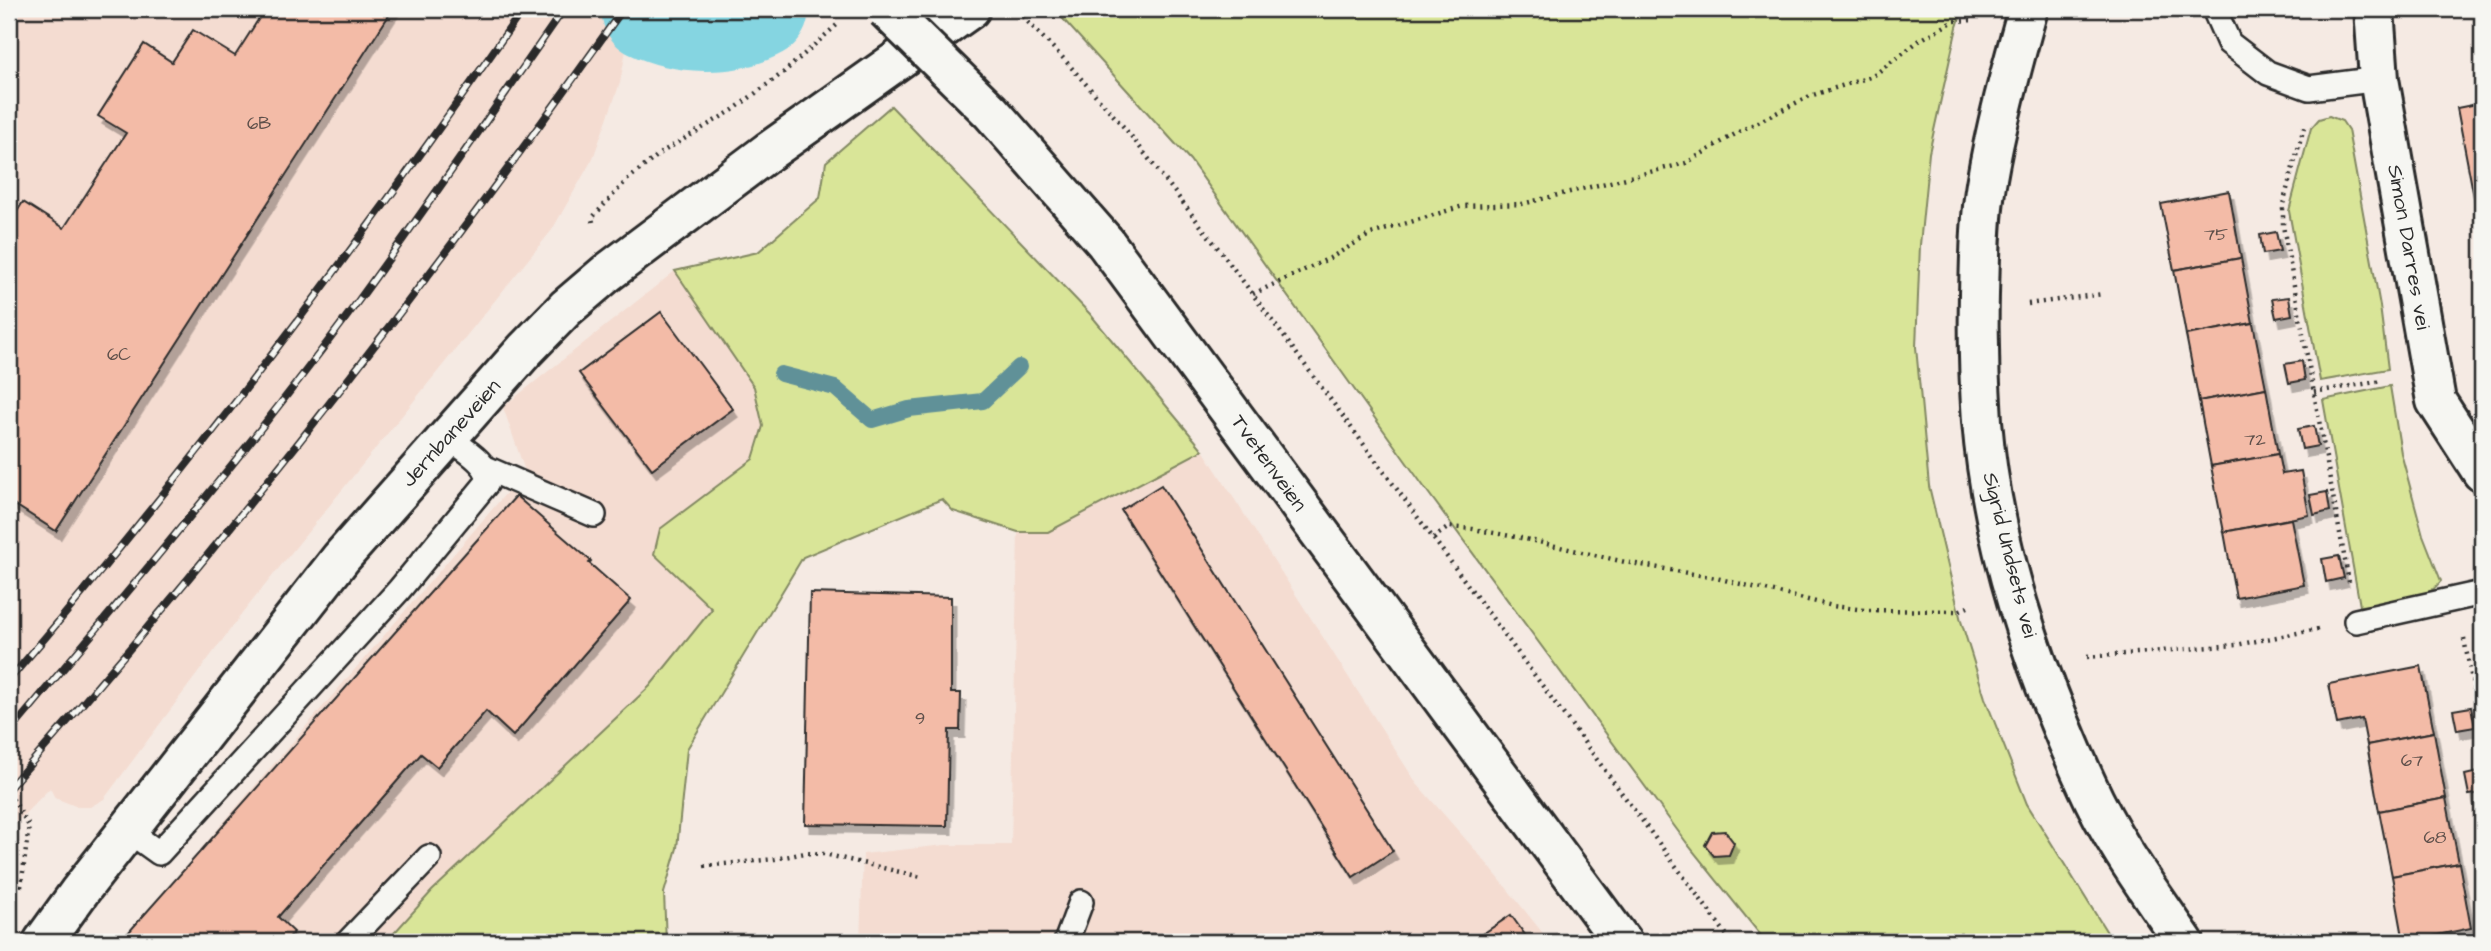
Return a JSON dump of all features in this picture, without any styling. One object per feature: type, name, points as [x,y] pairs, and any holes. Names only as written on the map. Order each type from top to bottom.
[{"type":"street","name":"Tvetenveien","points":[[886,9],[990,111],[1105,242],[1622,942]]},
{"type":"street","name":"Sigrid Undsets vei","points":[[2028,9],[2006,89],[1986,186],[1980,256],[1978,342],[1982,423],[1993,500],[2015,593],[2035,654],[2087,788],[2132,865],[2184,942]]},
{"type":"street","name":"Simon Darres vei","points":[[2374,9],[2379,79],[2436,401],[2482,472]]},
{"type":"street","name":"Jernbaneveien","points":[[43,942],[127,830],[341,558],[525,350],[566,308],[607,273],[768,152],[962,14]]},
{"type":"lane","points":[[2214,9],[2229,43],[2268,73],[2309,88],[2379,79]]},
{"type":"lane","points":[[447,437],[486,468],[594,515]]},
{"type":"lane","points":[[127,830],[159,853],[398,590],[487,483],[489,476],[486,468]]},
{"type":"lane","points":[[2356,621],[2482,593]]},
{"type":"lane","points":[[348,942],[429,857]]},
{"type":"lane","points":[[1066,942],[1081,902]]},
{"type":"path","points":[[1015,9],[1112,114],[1253,294],[1732,942]]},
{"type":"path","points":[[607,273],[592,218],[627,180],[662,152],[733,110],[784,72],[847,16]]},
{"type":"path","points":[[1253,294],[1329,258],[1371,234],[1463,205],[1522,204],[1686,163],[1742,130],[1810,96],[1873,76],[1920,40],[1954,21],[1974,20]]},
{"type":"path","points":[[2086,657],[2236,645],[2356,621],[2283,226],[2283,204],[2288,183],[2318,87]]},
{"type":"path","points":[[2026,304],[2103,294]]},
{"type":"path","points":[[2314,392],[2385,380]]},
{"type":"path","points":[[1433,538],[1449,527],[1473,529],[1833,606],[1865,610],[1958,611],[1968,607]]},
{"type":"path","points":[[2456,599],[2482,731]]},
{"type":"path","points":[[9,793],[29,826],[20,892]]},
{"type":"path","points":[[704,866],[806,853],[824,854],[921,877]]},
{"type":"shaded area","points":[[9,9],[653,9],[626,50],[620,83],[593,158],[552,230],[241,615],[104,799],[90,807],[78,807],[55,798],[50,788],[9,830]]},
{"type":"shaded area","points":[[675,271],[754,387],[763,426],[753,459],[660,529],[654,554],[712,609],[650,686],[432,891],[386,942],[121,942],[525,471],[503,407]]},
{"type":"shaded area","points":[[1203,450],[1417,784],[1484,860],[1550,942],[860,942],[863,854],[945,845],[1011,845],[1018,532],[1048,532]]},
{"type":"green space","points":[[1054,9],[1963,9],[1929,153],[1920,245],[1916,347],[1929,486],[1961,621],[1985,698],[2027,804],[2113,942],[1766,942],[1689,846],[1427,491],[1190,160]]},
{"type":"green space","points":[[891,106],[1090,314],[1203,450],[1048,532],[1018,532],[953,511],[942,499],[803,557],[687,749],[677,848],[664,893],[666,942],[386,942],[432,891],[650,686],[712,609],[654,554],[660,529],[753,459],[763,426],[754,387],[675,271],[758,252],[820,198],[826,162]]},
{"type":"green space","points":[[2329,116],[2342,121],[2348,130],[2380,306],[2388,369],[2320,381],[2289,211],[2311,128],[2319,119]]},
{"type":"green space","points":[[2390,386],[2401,453],[2423,535],[2441,581],[2415,599],[2360,606],[2323,400]]},
{"type":"building","points":[[265,9],[393,9],[56,531],[9,501],[9,224],[23,202],[64,228],[126,133],[98,116],[144,44],[172,62],[193,30],[235,56]]},
{"type":"building","points":[[2482,103],[2482,239],[2457,108]]},
{"type":"building","points":[[2229,191],[2241,258],[2174,270],[2161,204]]},
{"type":"building","points":[[2276,232],[2280,251],[2263,254],[2260,235]]},
{"type":"building","points":[[2241,258],[2253,323],[2186,335],[2174,270]]},
{"type":"building","points":[[2289,297],[2292,315],[2276,318],[2272,299]]},
{"type":"building","points":[[661,312],[733,409],[652,469],[579,373]]},
{"type":"building","points":[[2253,323],[2266,388],[2199,401],[2186,335]]},
{"type":"building","points":[[2302,361],[2305,380],[2289,383],[2285,364]]},
{"type":"building","points":[[2266,388],[2278,454],[2211,466],[2199,401]]},
{"type":"building","points":[[2314,426],[2318,446],[2302,449],[2298,429]]},
{"type":"building","points":[[2278,454],[2282,474],[2301,471],[2309,515],[2224,532],[2211,466]]},
{"type":"building","points":[[1161,485],[1393,851],[1353,877],[1121,510]]},
{"type":"building","points":[[2327,492],[2330,511],[2314,515],[2310,495]]},
{"type":"building","points":[[516,496],[631,600],[513,736],[486,711],[437,767],[421,754],[278,917],[294,932],[285,942],[120,942]]},
{"type":"building","points":[[2291,519],[2304,585],[2236,598],[2224,532]]},
{"type":"building","points":[[2339,556],[2344,578],[2326,582],[2322,559]]},
{"type":"building","points":[[810,593],[951,597],[951,693],[961,693],[960,730],[949,730],[947,826],[805,824]]},
{"type":"building","points":[[2421,666],[2434,732],[2367,745],[2362,719],[2337,724],[2329,684]]},
{"type":"building","points":[[2471,707],[2475,727],[2457,730],[2453,710]]},
{"type":"building","points":[[2434,732],[2446,798],[2379,811],[2367,745]]},
{"type":"building","points":[[2482,771],[2482,793],[2469,795],[2465,775]]},
{"type":"building","points":[[2446,798],[2459,863],[2392,876],[2379,811]]},
{"type":"building","points":[[1725,831],[1734,843],[1729,855],[1714,856],[1705,845],[1712,832]]},
{"type":"building","points":[[2482,840],[2482,859],[2481,859],[2478,841]]},
{"type":"building","points":[[2459,863],[2471,928],[2404,942],[2392,876]]},
{"type":"building","points":[[1511,915],[1530,942],[1471,942]]},
{"type":"building","points":[[1143,934],[1317,935],[1317,942],[1143,942]]},
{"type":"waterway","points":[[651,9],[677,18],[705,21],[733,18],[759,9]]},
{"type":"waterway","points":[[781,374],[835,388],[872,420],[909,409],[983,401],[1019,367]]},
{"type":"railway","points":[[9,680],[144,518],[275,351],[401,182],[523,9]]},
{"type":"railway","points":[[9,733],[186,522],[315,359],[409,231],[564,9]]},
{"type":"railway","points":[[9,788],[171,600],[327,407],[477,210],[623,9]]}]
